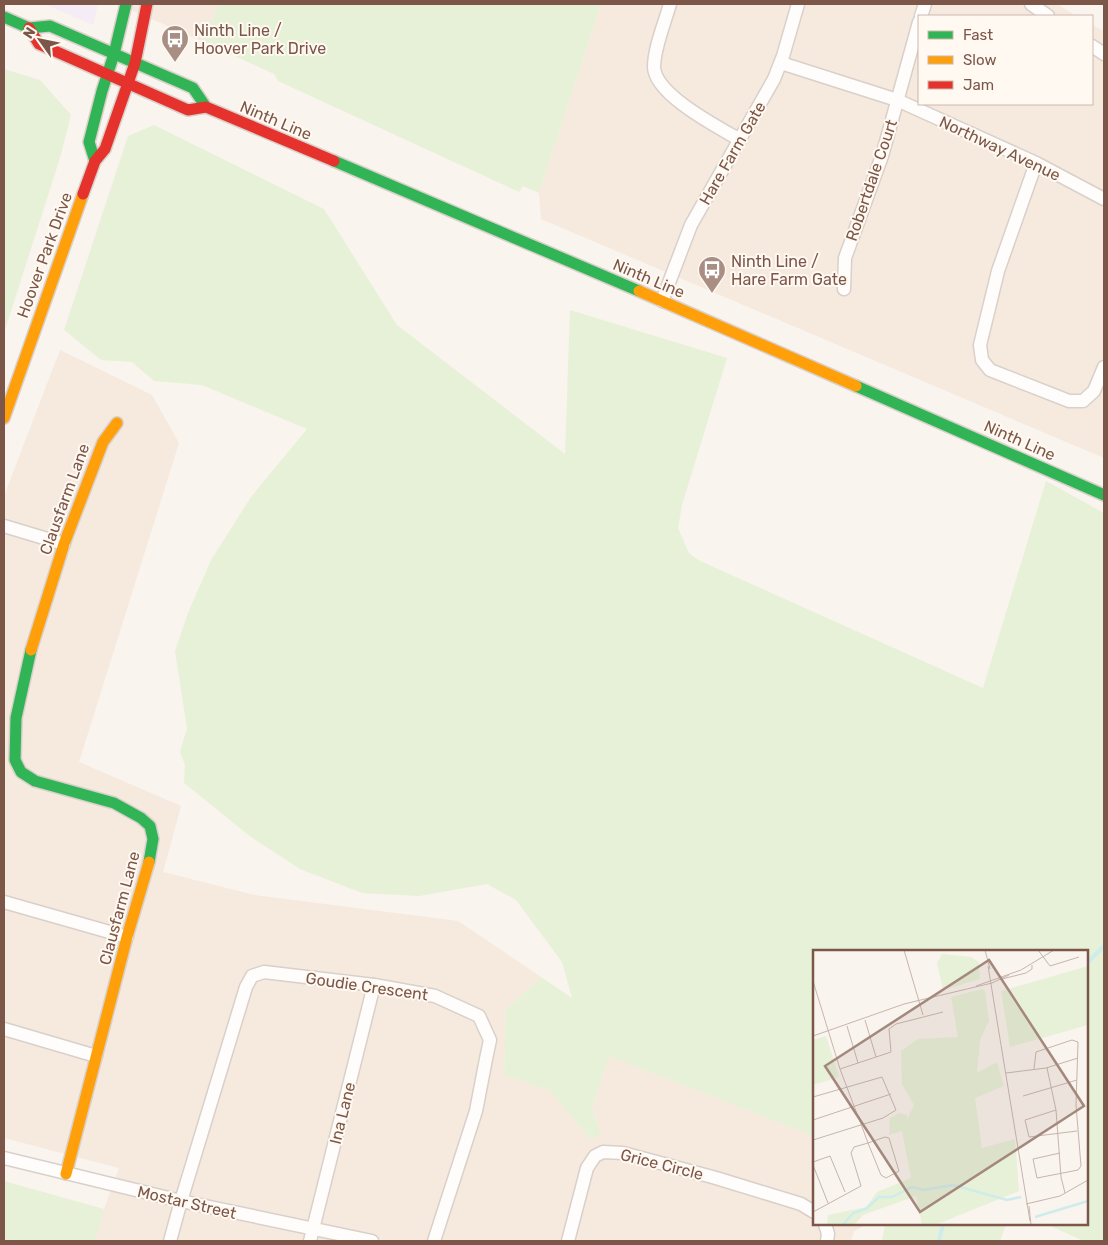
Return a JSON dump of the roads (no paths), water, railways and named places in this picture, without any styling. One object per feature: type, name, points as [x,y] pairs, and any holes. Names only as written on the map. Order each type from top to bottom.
[{"type":"street","points":[[95,160],[89,142],[126,4]]},
{"type":"street","name":"Hoover Park Drive","points":[[4,418],[95,160],[105,149],[135,63],[147,4]]},
{"type":"street","points":[[670,4],[656,56],[654,68],[657,79],[664,88],[682,103],[740,140]]},
{"type":"street","name":"Hare Farm Gate","points":[[662,301],[691,225],[768,90],[780,63],[798,4]]},
{"type":"street","points":[[1031,4],[1047,15]]},
{"type":"street","name":"Ninth Line","points":[[4,17],[30,28],[50,26],[193,88],[206,107]]},
{"type":"street","name":"Robertdale Court","points":[[844,289],[845,258],[882,156],[918,26]]},
{"type":"street","name":"Ninth Line","points":[[30,28],[39,44],[188,110],[206,107],[662,301],[1104,495]]},
{"type":"street","points":[[1093,47],[1104,54]]},
{"type":"street","name":"Northway Avenue","points":[[780,63],[897,100],[1036,163],[1104,199]]},
{"type":"street","points":[[1036,163],[998,271],[980,345],[982,360],[990,370],[1069,401],[1084,401],[1094,391],[1104,367]]},
{"type":"street","name":"Clausfarm Lane","points":[[66,1174],[127,937],[150,859],[153,839],[150,826],[141,818],[114,802],[35,781],[21,772],[15,760],[16,718],[33,638],[64,544],[103,442],[117,423]]},
{"type":"street","points":[[4,526],[64,544]]},
{"type":"street","points":[[4,902],[127,937]]},
{"type":"street","name":"Goudie Crescent","points":[[181,1201],[246,987],[252,976],[264,972],[374,985],[435,996],[480,1016],[490,1040],[476,1111],[434,1241]]},
{"type":"street","name":"Ina Lane","points":[[311,1236],[374,985]]},
{"type":"street","points":[[4,1029],[96,1056]]},
{"type":"street","name":"Grice Circle","points":[[568,1241],[587,1168],[595,1156],[603,1152],[623,1153],[716,1178],[800,1204],[813,1211]]},
{"type":"street","name":"Mostar Street","points":[[4,1158],[181,1201],[311,1236],[372,1241]]},
{"type":"street","points":[[170,1241],[181,1201]]},
{"type":"street","points":[[825,1225],[828,1234],[827,1241]]},
{"type":"waterway","points":[[1088,962],[1104,946]]},
{"type":"waterway","points":[[939,1241],[943,1225]]},
{"type":"place","name":"Ninth Line / Hoover Park Drive","points":[[175,63]]},
{"type":"place","name":"Ninth Line / Hare Farm Gate","points":[[712,294]]}]
